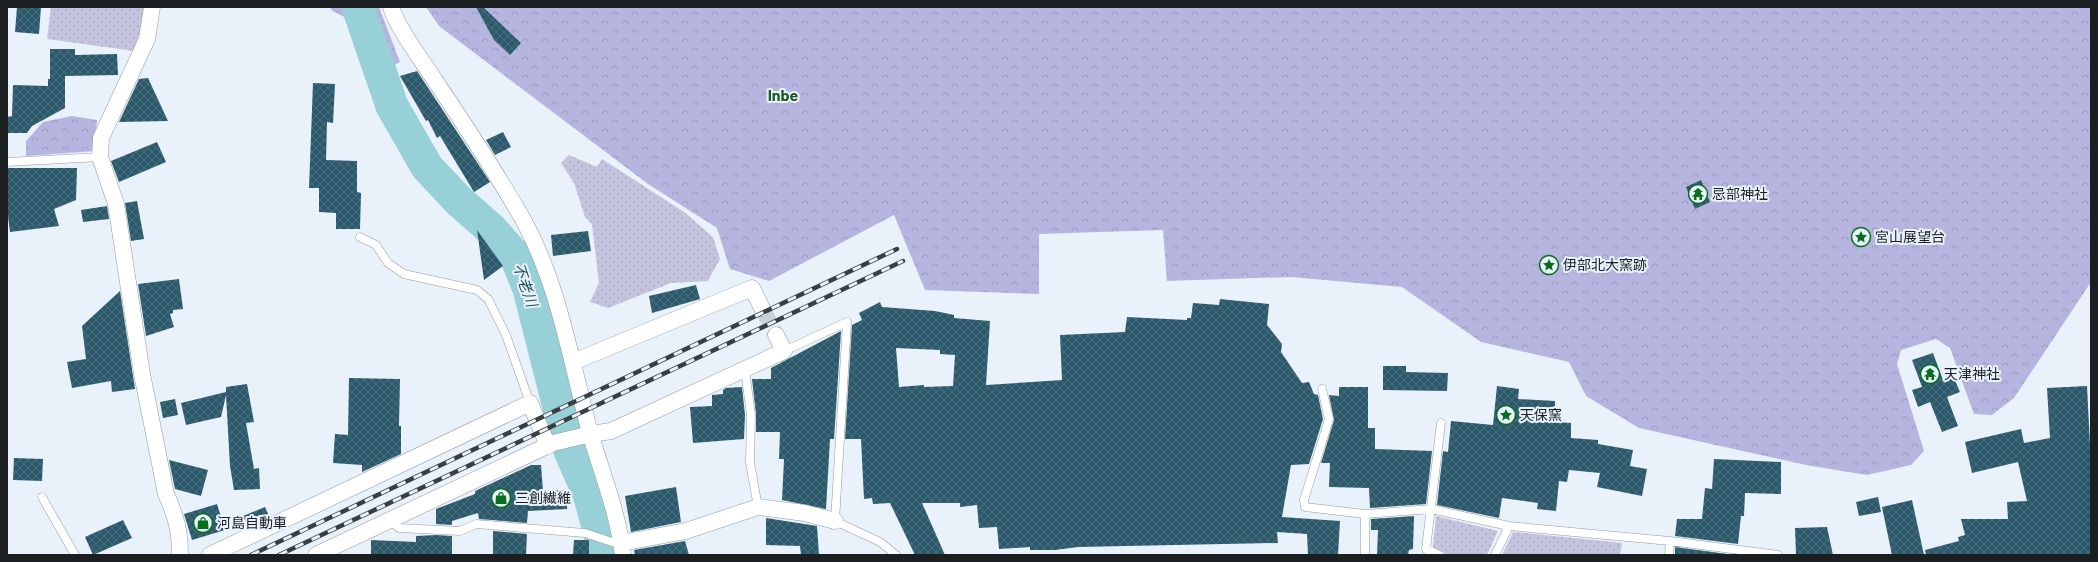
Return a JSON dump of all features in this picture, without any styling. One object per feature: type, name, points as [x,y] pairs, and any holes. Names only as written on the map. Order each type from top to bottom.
[{"type":"street","points":[[152,7],[146,39],[101,138],[100,157],[116,204],[142,374],[166,494],[174,511],[180,532],[180,555]]},
{"type":"street","points":[[391,7],[420,59],[477,143],[518,211],[538,250],[557,305],[573,362],[586,435],[602,466],[620,547],[686,531],[758,507],[805,513],[835,521]]},
{"type":"street","points":[[573,362],[752,288],[762,308]]},
{"type":"street","points":[[316,555],[551,445],[586,435],[611,432],[745,370],[784,351],[776,335]]},
{"type":"street","points":[[210,555],[530,403],[551,445]]},
{"type":"lane","points":[[7,162],[100,157]]},
{"type":"lane","points":[[360,238],[376,244],[388,263],[404,274],[478,290],[488,299],[506,335],[530,403]]},
{"type":"lane","points":[[784,351],[847,322],[835,521],[880,542],[896,555]]},
{"type":"lane","points":[[745,370],[751,414],[750,463],[758,507]]},
{"type":"lane","points":[[1322,389],[1329,419],[1304,500],[1305,507],[1365,514],[1431,509],[1509,526],[1670,541],[1778,555]]},
{"type":"lane","points":[[1439,555],[1426,549],[1441,422]]},
{"type":"lane","points":[[42,497],[76,555]]},
{"type":"lane","points":[[1365,514],[1365,555]]},
{"type":"lane","points":[[389,520],[399,528],[460,531],[476,524],[585,533],[620,547]]},
{"type":"lane","points":[[1495,555],[1509,526]]},
{"type":"lane","points":[[1669,555],[1670,541]]},
{"type":"shaded area","points":[[51,7],[147,7],[134,51],[47,39]]},
{"type":"shaded area","points":[[569,155],[597,167],[602,159],[684,212],[713,237],[720,259],[708,281],[671,283],[608,308],[590,302],[599,283],[592,224],[585,217],[574,183],[561,163]]},
{"type":"shaded area","points":[[1436,516],[1498,531],[1487,555],[1447,555],[1433,547]]},
{"type":"shaded area","points":[[1513,532],[1622,543],[1620,555],[1502,555]]},
{"type":"green space","points":[[331,7],[379,7],[400,62],[390,67],[371,69],[348,19],[331,10]]},
{"type":"green space","points":[[426,7],[2091,7],[2091,282],[2014,398],[1992,415],[1974,414],[1950,348],[1936,339],[1901,350],[1897,364],[1924,451],[1911,465],[1867,475],[1806,465],[1639,428],[1586,396],[1569,362],[1481,342],[1402,287],[1291,277],[1167,281],[1163,230],[1039,234],[1039,294],[925,290],[894,215],[769,281],[730,269],[717,228],[648,184],[439,26]]},
{"type":"green space","points":[[72,116],[97,120],[95,151],[26,156],[26,141],[43,122]]},
{"type":"building","points":[[17,7],[41,7],[39,34],[15,32]]},
{"type":"building","points":[[476,7],[483,7],[521,43],[510,55],[494,40]]},
{"type":"building","points":[[50,49],[75,49],[75,55],[117,54],[118,75],[65,76],[65,108],[32,126],[27,133],[7,133],[7,117],[12,116],[13,85],[48,86],[48,79],[50,79]]},
{"type":"building","points":[[417,71],[490,182],[474,192],[440,136],[437,138],[428,120],[426,121],[400,76]]},
{"type":"building","points":[[148,78],[168,121],[119,122],[139,79]]},
{"type":"building","points":[[313,83],[335,84],[333,123],[327,122],[326,160],[357,161],[357,192],[361,193],[360,229],[336,229],[336,213],[319,212],[319,188],[309,188]]},
{"type":"building","points":[[503,132],[511,147],[495,155],[486,140]]},
{"type":"building","points":[[157,142],[166,162],[119,182],[111,161]]},
{"type":"building","points":[[7,168],[77,168],[76,200],[54,209],[59,226],[10,232],[7,208]]},
{"type":"building","points":[[1701,180],[1710,202],[1695,209],[1686,187]]},
{"type":"building","points":[[137,201],[144,239],[131,241],[125,203]]},
{"type":"building","points":[[107,206],[109,219],[83,222],[81,210]]},
{"type":"building","points":[[477,230],[503,266],[484,280]]},
{"type":"building","points":[[588,231],[591,251],[553,256],[551,235]]},
{"type":"building","points":[[179,279],[183,309],[173,310],[173,313],[170,314],[174,327],[146,336],[138,284]]},
{"type":"building","points":[[696,285],[700,299],[652,313],[649,296]]},
{"type":"building","points":[[120,291],[135,389],[112,392],[111,381],[72,388],[67,362],[86,359],[82,326]]},
{"type":"building","points":[[1220,299],[1269,304],[1267,325],[1282,344],[1281,352],[1302,383],[1309,382],[1314,394],[1318,395],[1323,419],[1309,464],[1291,465],[1282,517],[1340,521],[1338,555],[1308,555],[1307,534],[1277,532],[1278,543],[1078,547],[1055,550],[1030,550],[1030,547],[999,549],[997,527],[979,528],[977,505],[960,507],[960,503],[922,503],[945,555],[915,555],[890,503],[873,504],[872,498],[864,499],[861,439],[845,439],[852,325],[862,320],[859,313],[880,302],[882,307],[935,311],[954,315],[954,318],[990,321],[986,385],[1062,380],[1060,335],[1125,332],[1127,317],[1187,320],[1187,318],[1191,318],[1193,303],[1219,305]],"holes":[[[896,348],[940,350],[940,354],[955,355],[953,386],[924,387],[924,385],[899,387]]]},
{"type":"building","points":[[841,331],[834,439],[830,439],[826,509],[782,500],[784,459],[779,459],[780,432],[756,432],[756,414],[752,379],[771,379],[771,368]]},
{"type":"building","points":[[1933,353],[1943,380],[1954,378],[1960,392],[1947,397],[1958,426],[1942,432],[1930,402],[1918,407],[1912,390],[1922,387],[1912,360]]},
{"type":"building","points":[[1383,366],[1406,366],[1406,372],[1448,373],[1447,391],[1383,390]]},
{"type":"building","points":[[349,378],[400,379],[399,426],[401,426],[401,454],[362,472],[362,465],[333,463],[335,434],[348,435]]},
{"type":"building","points":[[247,384],[254,422],[246,423],[254,469],[259,468],[260,489],[234,490],[230,466],[226,395],[221,417],[186,425],[181,403],[226,392],[226,387]]},
{"type":"building","points":[[1497,386],[1519,389],[1518,399],[1555,401],[1555,422],[1571,423],[1571,438],[1598,440],[1598,444],[1633,450],[1630,466],[1647,469],[1642,496],[1597,487],[1600,473],[1569,470],[1567,482],[1559,481],[1556,511],[1537,509],[1538,503],[1502,498],[1499,518],[1437,505],[1443,451],[1448,452],[1451,421],[1493,425]]},
{"type":"building","points":[[2087,386],[2091,464],[2091,555],[1926,555],[1925,550],[1959,541],[1958,537],[1965,535],[1961,519],[2008,519],[2007,502],[2027,501],[2018,462],[1972,473],[1965,442],[2021,429],[2024,443],[2050,438],[2047,388]]},
{"type":"building","points":[[742,387],[745,415],[744,439],[693,443],[690,407],[712,406],[712,395],[723,394],[723,390],[726,388]]},
{"type":"building","points":[[1339,387],[1368,387],[1368,428],[1375,428],[1375,449],[1432,451],[1426,504],[1370,508],[1369,488],[1329,487],[1330,463],[1321,463],[1334,420],[1329,395],[1339,396]]},
{"type":"building","points":[[175,399],[178,415],[163,418],[160,402]]},
{"type":"building","points":[[14,458],[43,459],[42,481],[13,480]]},
{"type":"building","points":[[1714,459],[1781,462],[1781,494],[1745,493],[1744,516],[1741,516],[1738,544],[1675,536],[1677,519],[1702,519],[1705,488],[1712,489]]},
{"type":"building","points":[[169,460],[208,470],[201,496],[175,489]]},
{"type":"building","points":[[531,465],[541,465],[543,491],[567,490],[567,509],[528,511],[527,523],[479,519],[478,513],[452,521],[452,525],[436,524],[436,509],[475,494],[475,491]]},
{"type":"building","points":[[676,487],[681,522],[631,532],[625,496]]},
{"type":"building","points":[[1878,497],[1881,512],[1859,516],[1856,502]]},
{"type":"building","points":[[1912,500],[1924,555],[1892,555],[1882,507]]},
{"type":"building","points":[[217,504],[225,530],[192,540],[184,514]]},
{"type":"building","points":[[265,507],[269,516],[248,527],[243,516]]},
{"type":"building","points":[[1414,516],[1413,549],[1409,550],[1408,555],[1377,555],[1378,530],[1371,530],[1371,519]]},
{"type":"building","points":[[766,518],[817,526],[819,555],[801,555],[800,546],[766,545]]},
{"type":"building","points":[[123,520],[132,538],[93,555],[85,537]]},
{"type":"building","points":[[1827,527],[1833,555],[1796,555],[1795,528]]},
{"type":"building","points":[[493,531],[527,534],[526,555],[493,555]]},
{"type":"building","points":[[416,536],[452,536],[452,555],[371,555],[371,540],[416,542]]},
{"type":"building","points":[[574,540],[589,540],[589,555],[573,555]]},
{"type":"building","points":[[685,541],[689,555],[635,555],[634,550]]},
{"type":"building","points":[[1675,547],[1735,555],[1675,555]]},
{"type":"waterway","name":"不老川","points":[[358,7],[392,106],[427,167],[459,201],[492,230],[516,257],[529,289],[570,451],[589,494],[606,555]]},
{"type":"tunnel","points":[[762,308],[776,335]]},
{"type":"railway","points":[[251,555],[897,249]]},
{"type":"railway","points":[[279,555],[903,261]]},
{"type":"place","name":"忌部神社","points":[[1698,194]]},
{"type":"place","name":"宮山展望台","points":[[1861,237]]},
{"type":"place","name":"伊部北大窯跡","points":[[1549,265]]},
{"type":"place","name":"天津神社","points":[[1930,374]]},
{"type":"place","name":"天保窯","points":[[1506,415]]},
{"type":"place","name":"三創繊維","points":[[501,498]]},
{"type":"place","name":"河島自動車","points":[[203,523]]},
{"type":"district","name":"Inbe","points":[[783,95]]}]
